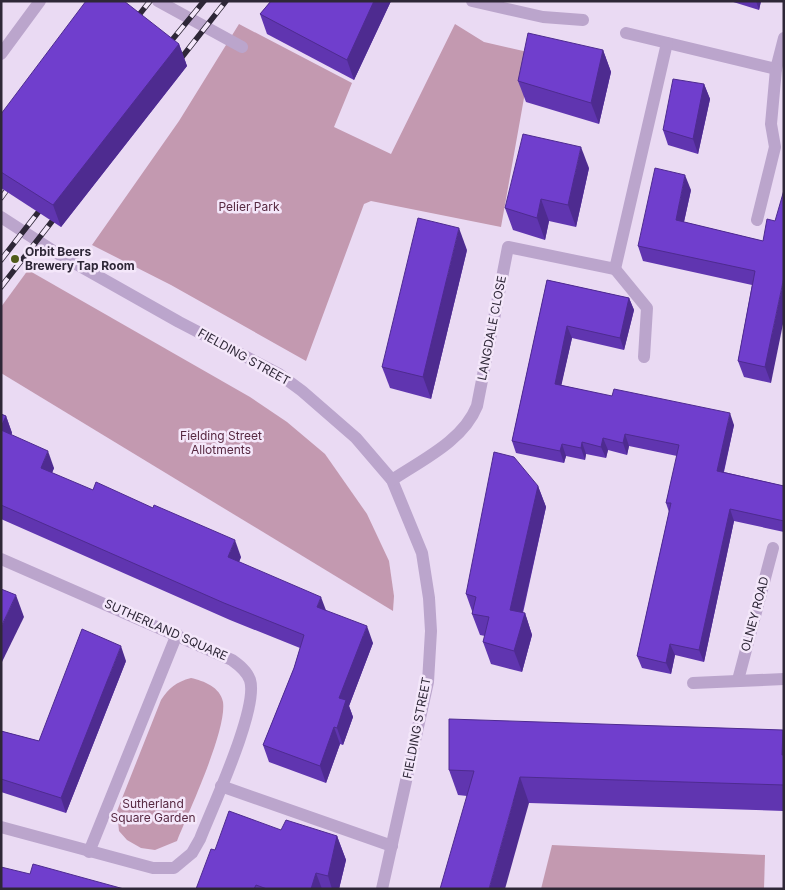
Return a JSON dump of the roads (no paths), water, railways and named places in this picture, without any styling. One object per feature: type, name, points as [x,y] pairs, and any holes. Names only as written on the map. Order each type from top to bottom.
[{"type":"street","points":[[1,54],[40,1]]},
{"type":"street","points":[[158,1],[242,47]]},
{"type":"street","points":[[472,1],[543,17],[583,20]]},
{"type":"street","points":[[626,33],[776,68]]},
{"type":"street","points":[[757,220],[775,146],[771,124],[776,68],[784,38]]},
{"type":"street","points":[[644,357],[647,308],[616,269],[667,43]]},
{"type":"street","name":"FIELDING STREET","points":[[1,218],[55,252],[179,322],[279,374],[302,391],[356,438],[392,480],[422,553],[430,598],[432,631],[428,682],[382,889]]},
{"type":"street","name":"LANGDALE CLOSE","points":[[392,480],[454,439],[472,417],[477,406],[508,246],[616,269]]},
{"type":"street","name":"OLNEY ROAD","points":[[738,680],[773,548]]},
{"type":"street","name":"SUTHERLAND SQUARE","points":[[1,559],[232,660],[243,669],[250,680],[248,714],[221,786],[192,853],[174,868],[152,868],[1,828]]},
{"type":"street","points":[[90,852],[176,634]]},
{"type":"street","points":[[693,683],[784,679]]},
{"type":"street","points":[[221,786],[392,846]]},
{"type":"railway","points":[[131,25],[150,1]]},
{"type":"railway","points":[[163,51],[204,1]]},
{"type":"railway","points":[[175,66],[226,1]]},
{"type":"railway","points":[[1,198],[14,180]]},
{"type":"railway","points":[[1,260],[47,201]]},
{"type":"railway","points":[[1,287],[60,211]]},
{"type":"place","name":"Orbit Beers Brewery Tap Room","points":[[15,259]]},
{"type":"park label","name":"Pelier Park","points":[[249,207]]},
{"type":"park label","name":"Fielding Street Allotments","points":[[221,443]]},
{"type":"park label","name":"Sutherland Square Garden","points":[[153,811]]}]
